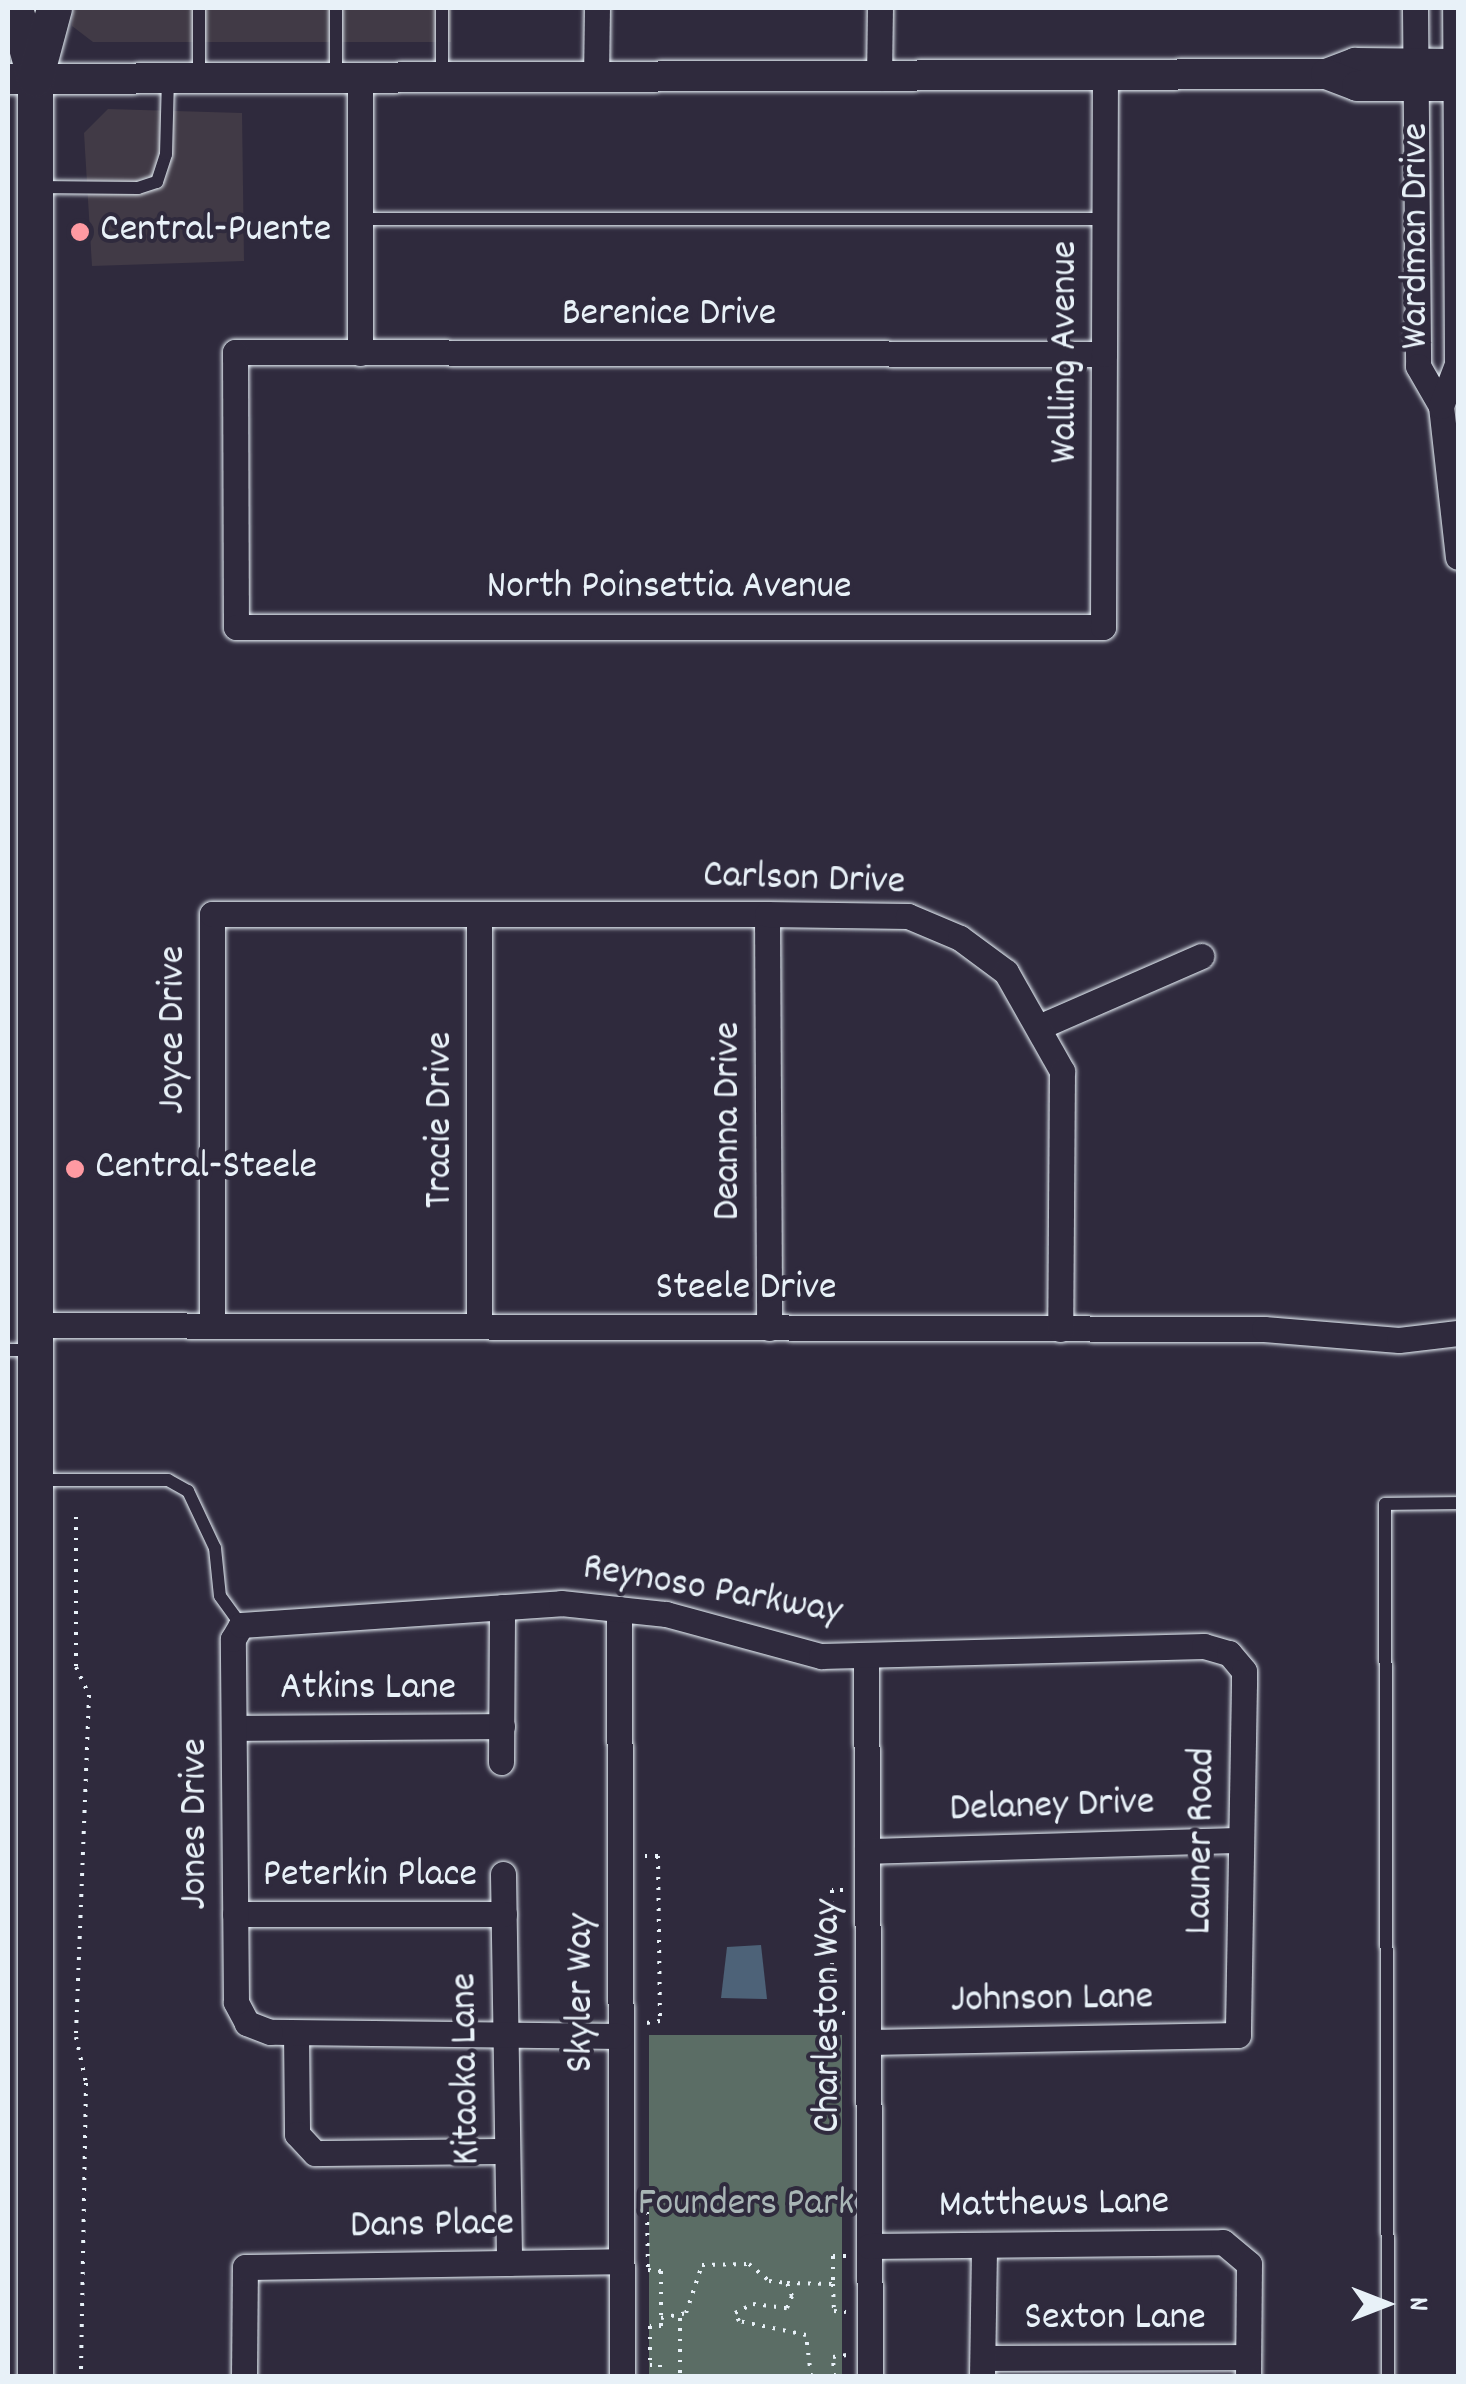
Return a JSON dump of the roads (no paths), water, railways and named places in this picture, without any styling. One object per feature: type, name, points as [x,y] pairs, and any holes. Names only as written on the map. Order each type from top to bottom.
[{"type":"main road","points":[[14,8],[34,187],[24,1341],[34,1480],[34,2376]]},
{"type":"main road","points":[[21,79],[54,8]]},
{"type":"street","points":[[596,78],[598,8]]},
{"type":"street","points":[[879,78],[880,8]]},
{"type":"street","name":"Wardman Drive","points":[[1415,8],[1418,366],[1450,406]]},
{"type":"street","name":"Wardman Drive","points":[[1455,8],[1457,364],[1450,406],[1458,557]]},
{"type":"street","points":[[21,79],[1105,78],[1326,74],[1356,63],[1416,75],[1457,75]]},
{"type":"street","points":[[348,77],[360,218],[360,354]]},
{"type":"street","name":"Walling Avenue","points":[[1103,626],[1105,78]]},
{"type":"street","name":"Berenice Drive","points":[[236,627],[234,352],[1104,354]]},
{"type":"street","name":"North Poinsettia Avenue","points":[[236,627],[1103,626]]},
{"type":"street","name":"Carlson Drive","points":[[212,914],[908,916],[960,938],[1006,972],[1041,1026],[1062,1071],[1060,1329]]},
{"type":"street","name":"Joyce Drive","points":[[212,914],[212,1326]]},
{"type":"street","name":"Tracie Drive","points":[[479,914],[479,1326]]},
{"type":"street","name":"Deanna Drive","points":[[767,914],[768,1328]]},
{"type":"street","points":[[1041,1026],[1201,956]]},
{"type":"street","name":"Steele Drive","points":[[24,1341],[212,1326],[1264,1330],[1399,1340],[1458,1333]]},
{"type":"street","points":[[501,1762],[502,1606]]},
{"type":"street","name":"Reynoso Parkway","points":[[241,1625],[502,1606],[619,1609],[666,1614],[795,1651],[866,1655],[1204,1646],[1229,1653]]},
{"type":"street","name":"Skyler Way","points":[[619,1609],[622,2376]]},
{"type":"street","name":"Jones Drive","points":[[241,1625],[233,1639],[236,2002],[248,2022],[296,2033]]},
{"type":"street","name":"Launer Road","points":[[1229,1653],[1244,1671],[1238,2036]]},
{"type":"street","name":"Charleston Way","points":[[866,1655],[867,1851],[857,2037],[858,2242],[870,2376]]},
{"type":"street","name":"Atkins Lane","points":[[234,1728],[502,1726]]},
{"type":"street","name":"Delaney Drive","points":[[867,1851],[1240,1840]]},
{"type":"street","name":"Kitaoka Lane","points":[[503,1874],[509,2263]]},
{"type":"street","name":"Peterkin Place","points":[[235,1914],[504,1914]]},
{"type":"street","points":[[507,2151],[315,2152],[297,2134],[296,2033],[620,2036]]},
{"type":"street","name":"Johnson Lane","points":[[857,2037],[1238,2036]]},
{"type":"street","name":"Matthews Lane","points":[[858,2242],[984,2246],[1208,2240],[1238,2249],[1249,2264],[1248,2367]]},
{"type":"street","points":[[982,2367],[984,2246]]},
{"type":"street","name":"Dans Place","points":[[244,2376],[244,2268],[621,2261]]},
{"type":"street","name":"Sexton Lane","points":[[982,2367],[1248,2367]]},
{"type":"lane","points":[[199,8],[199,78]]},
{"type":"lane","points":[[336,8],[348,77]]},
{"type":"lane","points":[[442,8],[442,77]]},
{"type":"lane","points":[[34,187],[138,188],[156,182],[166,154],[168,78]]},
{"type":"lane","points":[[360,218],[1105,218]]},
{"type":"lane","points":[[34,1480],[168,1480],[188,1491],[215,1548],[220,1596],[241,1625]]},
{"type":"lane","points":[[1388,2376],[1385,1504],[1458,1503]]},
{"type":"water","points":[[761,1945],[767,1999],[721,1998],[727,1947]]},
{"type":"place","name":"Central-Puente","points":[[80,232]]},
{"type":"place","name":"Central-Steele","points":[[75,1169]]},
{"type":"park label","name":"Founders Park","points":[[746,2206]]}]
